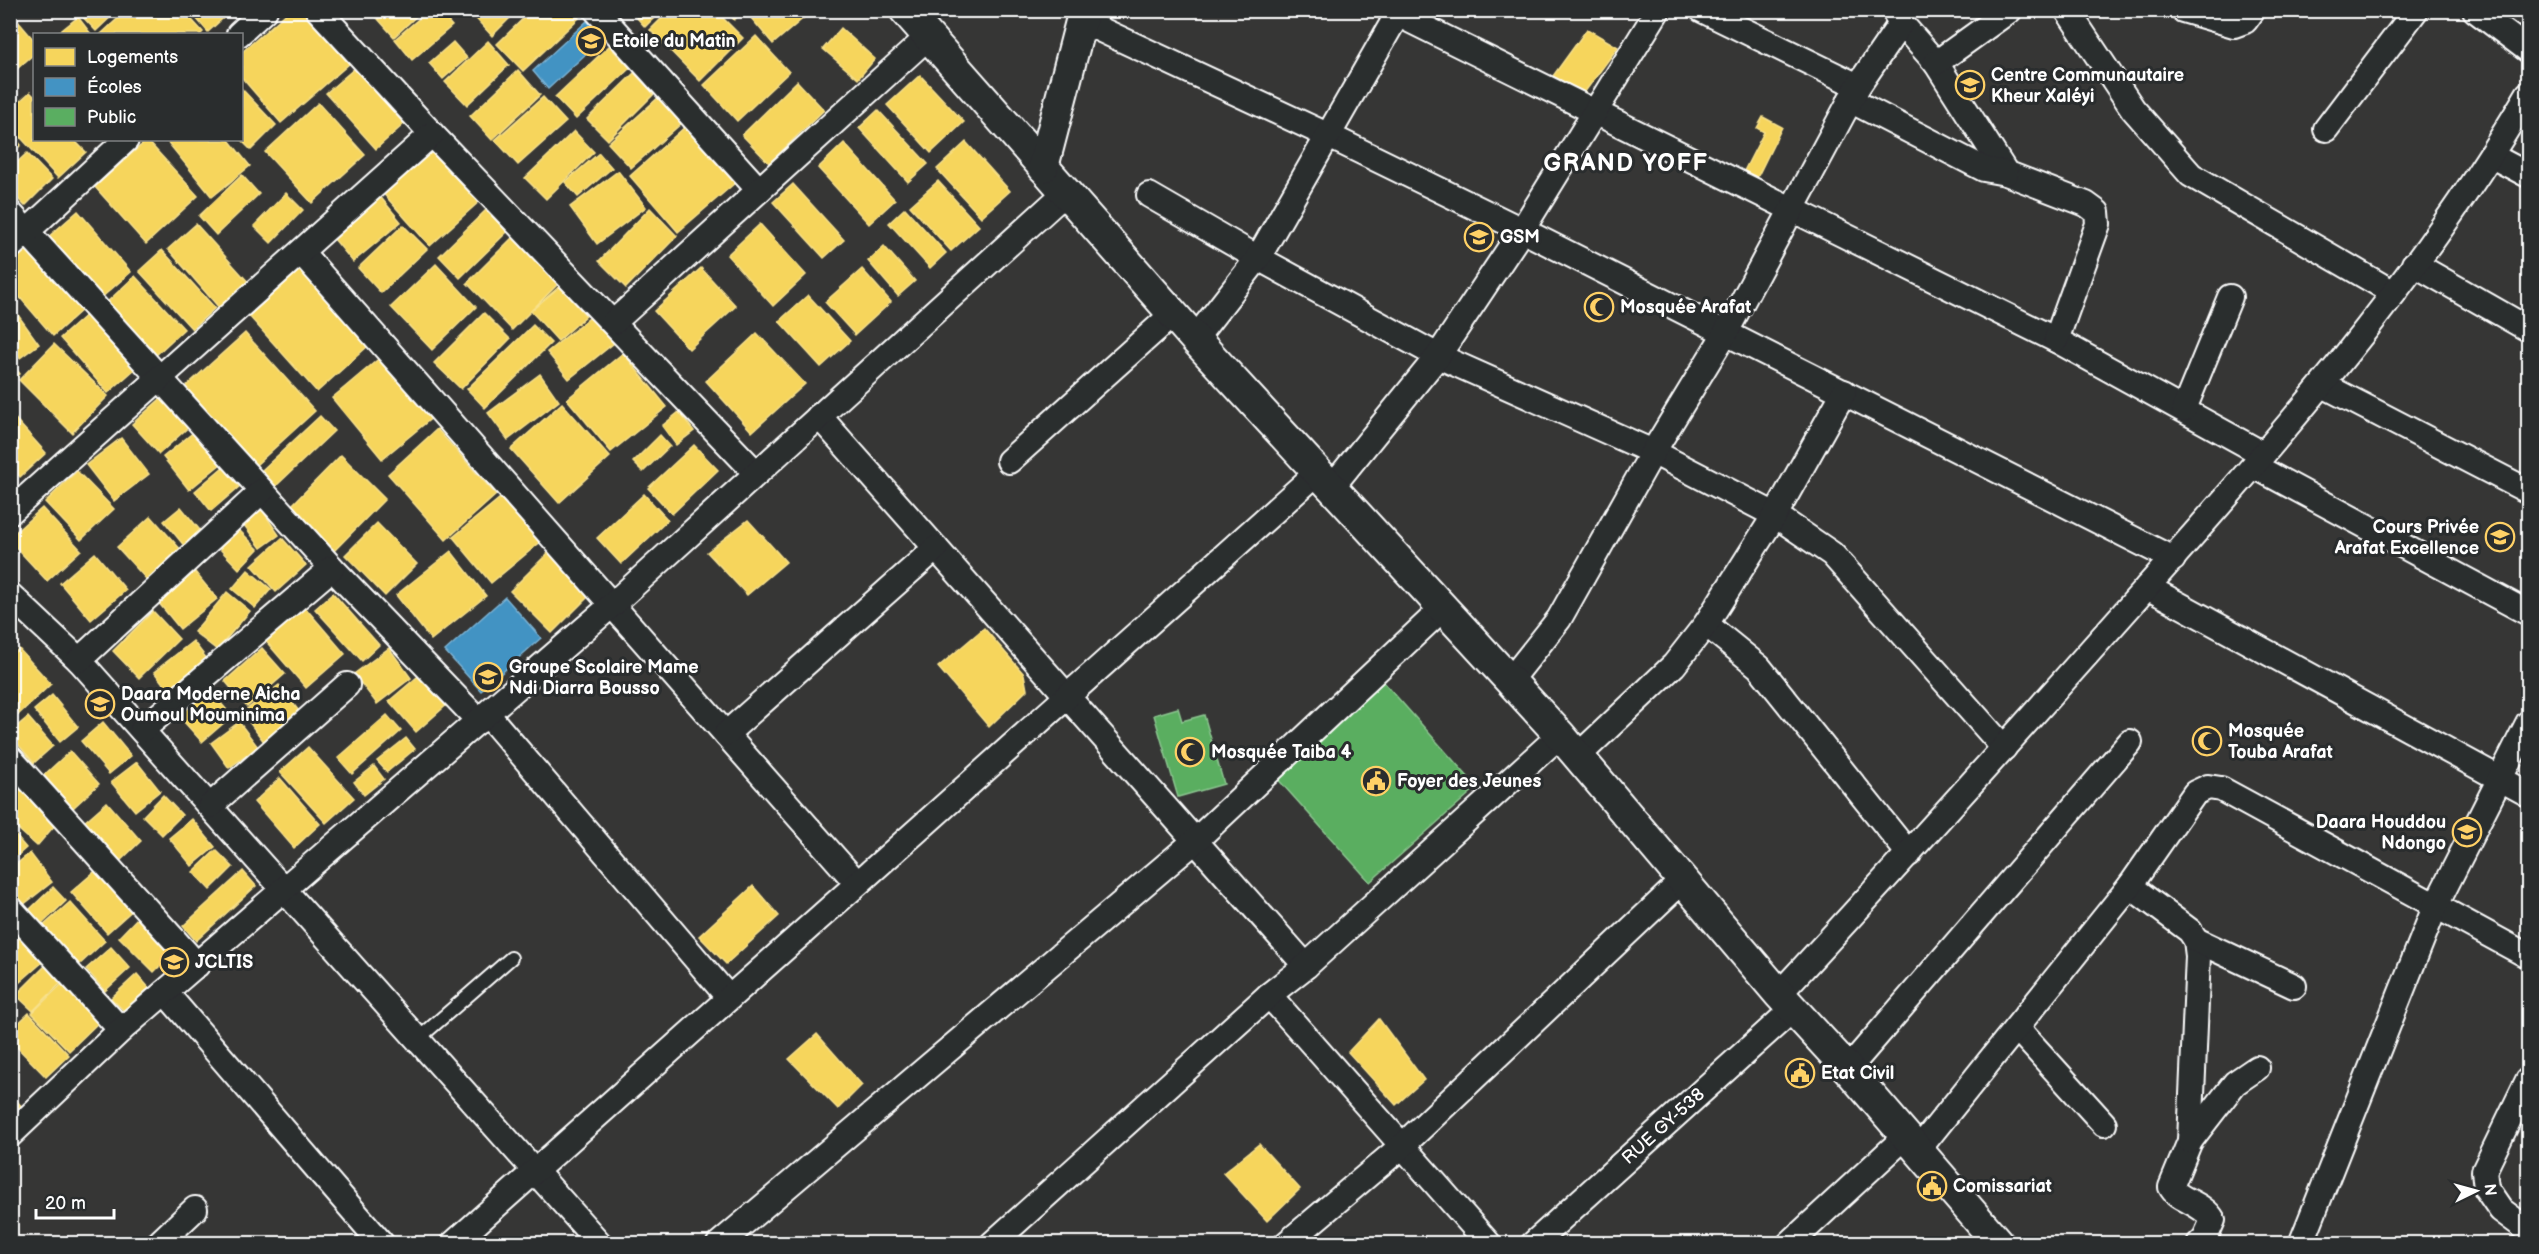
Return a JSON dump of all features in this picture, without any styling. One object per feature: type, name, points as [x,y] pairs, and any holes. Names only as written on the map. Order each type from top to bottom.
[{"type":"street","points":[[240,33],[265,10]]},
{"type":"street","points":[[318,10],[432,134],[756,473]]},
{"type":"street","points":[[596,10],[759,190]]},
{"type":"street","points":[[905,10],[1195,339],[1569,746],[1786,1002],[1848,1069],[1999,1244]]},
{"type":"street","points":[[453,1244],[857,883],[1068,698],[1324,480],[1438,356],[1522,230],[1658,10]]},
{"type":"street","points":[[1702,10],[1854,93],[1984,169],[2006,173],[2086,204],[2097,212],[2098,224],[2056,340]]},
{"type":"street","points":[[1936,63],[2010,10]]},
{"type":"street","points":[[2067,10],[2133,109],[2191,175],[2394,293]]},
{"type":"street","points":[[2186,11],[2234,25],[2245,21],[2253,10]]},
{"type":"street","points":[[2326,129],[2416,10]]},
{"type":"street","points":[[2475,10],[2529,50]]},
{"type":"street","points":[[1195,339],[1258,258],[1396,12],[2056,340],[2184,409],[2259,460],[2529,613]]},
{"type":"street","points":[[1043,167],[1083,16],[1522,230],[2173,559]]},
{"type":"street","points":[[1509,682],[1559,618],[1653,452],[1726,332],[1897,17],[1936,63],[2006,173]]},
{"type":"street","points":[[614,322],[928,37]]},
{"type":"street","name":"RUE GY-538","points":[[1533,1244],[1786,1002],[1909,854],[2259,460],[2323,385],[2394,293],[2492,156],[2529,94]]},
{"type":"street","points":[[10,512],[432,134]]},
{"type":"street","points":[[19,240],[125,141]]},
{"type":"street","points":[[2492,156],[2529,175]]},
{"type":"street","points":[[10,1135],[121,1030],[612,605],[1065,193]]},
{"type":"street","points":[[1149,195],[1258,258],[1438,356],[1653,452],[1775,514],[1832,554],[2004,748]]},
{"type":"street","points":[[10,213],[19,240],[160,378],[332,568],[483,718],[729,998]]},
{"type":"street","points":[[301,252],[857,883]]},
{"type":"street","points":[[2414,264],[2529,329]]},
{"type":"street","points":[[2184,409],[2230,297]]},
{"type":"street","points":[[1009,461],[1173,314]]},
{"type":"street","points":[[2323,385],[2529,491]]},
{"type":"street","points":[[992,1244],[1269,995],[1569,746],[1674,665],[1706,624],[1775,514],[1844,392]]},
{"type":"street","points":[[819,416],[1306,966]]},
{"type":"street","points":[[79,660],[262,490]]},
{"type":"street","points":[[726,734],[936,548]]},
{"type":"street","points":[[142,730],[332,568]]},
{"type":"street","points":[[2147,587],[2529,794]]},
{"type":"street","points":[[10,595],[79,660],[600,1244]]},
{"type":"street","points":[[719,1244],[1195,841],[1442,609]]},
{"type":"street","points":[[1706,624],[1759,667],[1909,854]]},
{"type":"street","points":[[210,806],[347,685]]},
{"type":"street","points":[[2301,1244],[2435,907],[2529,723]]},
{"type":"street","points":[[1848,1069],[2130,742]]},
{"type":"street","points":[[10,758],[197,965]]},
{"type":"street","points":[[1789,1244],[1912,1143],[2017,1029],[2130,886],[2195,793],[2208,787],[2221,789],[2529,956]]},
{"type":"street","points":[[1286,1244],[1402,1146],[1683,880]]},
{"type":"street","points":[[2130,886],[2190,931],[2196,940],[2198,956],[2190,1141]]},
{"type":"street","points":[[10,909],[121,1030]]},
{"type":"street","points":[[2196,940],[2294,986]]},
{"type":"street","points":[[165,992],[382,1244]]},
{"type":"street","points":[[1269,995],[1489,1244]]},
{"type":"street","points":[[2017,1029],[2104,1124]]},
{"type":"street","points":[[2199,1244],[2213,1220],[2195,1203],[2173,1192],[2171,1187],[2190,1141],[2235,1083],[2257,1068]]},
{"type":"street","points":[[2529,1080],[2484,1171],[2486,1188],[2501,1210],[2529,1230]]},
{"type":"street","points":[[158,1244],[195,1209]]},
{"type":"lane","points":[[418,1039],[511,958]]},
{"type":"building: Logements","points":[[76,10],[118,10],[96,31]]},
{"type":"building: Logements","points":[[127,10],[183,10],[203,32],[202,33],[102,33]]},
{"type":"building: Logements","points":[[189,10],[232,10],[208,32]]},
{"type":"building: Logements","points":[[290,10],[303,10],[349,64],[281,123],[243,79],[243,51]]},
{"type":"building: Logements","points":[[370,10],[423,10],[394,37]]},
{"type":"building: Logements","points":[[429,10],[438,10],[452,26],[412,60],[395,39]]},
{"type":"building: Logements","points":[[468,10],[518,10],[492,36]]},
{"type":"building: Logements","points":[[532,10],[572,10],[579,18],[523,71],[497,44]]},
{"type":"building: Logements","points":[[630,10],[662,10],[645,27]]},
{"type":"building: Logements","points":[[670,10],[715,10],[743,38],[700,81],[650,30]]},
{"type":"building: Logements","points":[[726,10],[745,10],[734,20]]},
{"type":"building: Logements","points":[[748,10],[813,10],[773,44],[746,12]]},
{"type":"building: Logements","points":[[11,13],[33,39],[33,55],[10,75]]},
{"type":"building: Logements","points":[[78,17],[90,33],[58,33]]},
{"type":"building: Logements","points":[[841,28],[875,59],[858,79],[823,49]]},
{"type":"building: Logements","points":[[1587,29],[1618,47],[1584,93],[1553,76]]},
{"type":"building: Logements","points":[[756,36],[789,72],[737,121],[704,85]]},
{"type":"building: Logements","points":[[488,41],[509,65],[467,105],[445,82]]},
{"type":"building: Logements","points":[[453,42],[467,58],[443,79],[429,63]]},
{"type":"building: Logements","points":[[609,46],[630,68],[576,119],[555,97]]},
{"type":"building: Logements","points":[[355,68],[404,124],[376,149],[326,93]]},
{"type":"building: Logements","points":[[518,70],[540,95],[492,140],[470,116]]},
{"type":"building: Logements","points":[[634,73],[654,94],[608,140],[587,119]]},
{"type":"building: Logements","points":[[920,75],[964,122],[931,153],[887,105]]},
{"type":"building: Logements","points":[[797,81],[824,110],[769,163],[742,135]]},
{"type":"building: Logements","points":[[243,90],[276,125],[251,150],[242,141]]},
{"type":"building: Logements","points":[[30,92],[33,95],[33,141],[75,141],[86,152],[58,178],[10,126],[10,110]]},
{"type":"building: Logements","points":[[660,96],[683,122],[631,168],[608,143]]},
{"type":"building: Logements","points":[[543,97],[566,122],[518,165],[495,140]]},
{"type":"building: Logements","points":[[318,103],[365,155],[312,203],[265,152]]},
{"type":"building: Logements","points":[[878,110],[928,164],[908,182],[859,128]]},
{"type":"building: Logements","points":[[1763,117],[1782,127],[1756,180],[1743,173],[1764,132],[1757,128]]},
{"type":"building: Logements","points":[[686,126],[735,183],[678,232],[630,176]]},
{"type":"building: Logements","points":[[574,131],[594,152],[546,199],[525,178]]},
{"type":"building: Logements","points":[[10,133],[21,145],[10,155]]},
{"type":"building: Logements","points":[[148,141],[198,196],[146,244],[95,187]]},
{"type":"building: Logements","points":[[167,141],[230,141],[250,166],[212,197]]},
{"type":"building: Logements","points":[[966,142],[1010,191],[981,217],[937,169]]},
{"type":"building: Logements","points":[[844,143],[895,200],[869,224],[818,168]]},
{"type":"building: Logements","points":[[432,145],[481,200],[430,246],[381,191]]},
{"type":"building: Logements","points":[[27,153],[52,179],[25,206],[10,191],[10,169]]},
{"type":"building: Logements","points":[[599,153],[612,168],[578,197],[565,182]]},
{"type":"building: Logements","points":[[618,171],[646,207],[597,244],[570,207]]},
{"type":"building: Logements","points":[[242,175],[259,194],[216,235],[199,216]]},
{"type":"building: Logements","points":[[938,181],[979,226],[951,251],[910,206]]},
{"type":"building: Logements","points":[[793,184],[844,240],[824,258],[773,202]]},
{"type":"building: Logements","points":[[286,193],[303,210],[271,243],[254,226]]},
{"type":"building: Logements","points":[[378,194],[401,222],[353,262],[330,234]]},
{"type":"building: Logements","points":[[650,208],[677,236],[626,288],[599,261]]},
{"type":"building: Logements","points":[[905,208],[946,253],[930,268],[889,223]]},
{"type":"building: Logements","points":[[486,210],[507,232],[460,278],[439,256]]},
{"type":"building: Logements","points":[[78,211],[131,272],[100,299],[47,238]]},
{"type":"building: Logements","points":[[196,224],[250,284],[221,310],[168,249]]},
{"type":"building: Logements","points":[[760,224],[806,275],[773,306],[727,255]]},
{"type":"building: Logements","points":[[403,225],[427,249],[381,293],[358,268]]},
{"type":"building: Logements","points":[[513,237],[558,284],[512,330],[467,283]]},
{"type":"building: Logements","points":[[884,246],[915,281],[898,296],[868,261]]},
{"type":"building: Logements","points":[[29,248],[82,310],[53,336],[10,286],[10,264]]},
{"type":"building: Logements","points":[[162,250],[215,308],[192,329],[139,271]]},
{"type":"building: Logements","points":[[436,264],[476,307],[432,350],[391,307]]},
{"type":"building: Logements","points":[[701,268],[736,306],[689,349],[654,311]]},
{"type":"building: Logements","points":[[300,269],[368,346],[317,392],[249,316]]},
{"type":"building: Logements","points":[[862,269],[891,302],[855,335],[825,302]]},
{"type":"building: Logements","points":[[135,276],[184,329],[154,357],[105,304]]},
{"type":"building: Logements","points":[[560,286],[586,316],[558,341],[531,311]]},
{"type":"building: Logements","points":[[808,295],[850,341],[821,367],[779,321]]},
{"type":"building: Logements","points":[[10,304],[39,344],[20,358],[10,345]]},
{"type":"building: Logements","points":[[484,313],[510,339],[461,389],[434,363]]},
{"type":"building: Logements","points":[[87,314],[135,369],[108,393],[60,338]]},
{"type":"building: Logements","points":[[593,315],[614,343],[569,379],[547,352]]},
{"type":"building: Logements","points":[[533,325],[551,343],[485,408],[467,389]]},
{"type":"building: Logements","points":[[245,333],[315,411],[256,465],[185,387]]},
{"type":"building: Logements","points":[[757,333],[805,384],[752,432],[706,381]]},
{"type":"building: Logements","points":[[54,344],[108,396],[72,433],[19,380]]},
{"type":"building: Logements","points":[[623,353],[667,407],[611,452],[567,399]]},
{"type":"building: Logements","points":[[382,356],[433,417],[382,459],[332,398]]},
{"type":"building: Logements","points":[[10,362],[20,374],[10,382]]},
{"type":"building: Logements","points":[[540,374],[559,401],[508,440],[488,413]]},
{"type":"building: Logements","points":[[167,393],[193,423],[159,454],[132,424]]},
{"type":"building: Logements","points":[[562,403],[610,457],[559,503],[511,449]]},
{"type":"building: Logements","points":[[679,412],[694,431],[676,445],[662,426]]},
{"type":"building: Logements","points":[[10,413],[46,453],[20,477],[10,466]]},
{"type":"building: Logements","points":[[320,416],[334,431],[276,486],[262,470]]},
{"type":"building: Logements","points":[[437,429],[496,495],[446,540],[388,474]]},
{"type":"building: Logements","points":[[195,431],[221,464],[189,490],[163,457]]},
{"type":"building: Logements","points":[[660,435],[670,446],[643,472],[633,462]]},
{"type":"building: Logements","points":[[121,438],[149,474],[114,501],[86,465]]},
{"type":"building: Logements","points":[[694,445],[718,470],[672,514],[648,488]]},
{"type":"building: Logements","points":[[341,455],[385,499],[334,551],[290,507]]},
{"type":"building: Logements","points":[[223,467],[239,487],[211,511],[195,491]]},
{"type":"building: Logements","points":[[77,471],[114,509],[81,540],[45,502]]},
{"type":"building: Logements","points":[[505,494],[543,540],[491,583],[453,537]]},
{"type":"building: Logements","points":[[644,494],[668,520],[621,564],[597,538]]},
{"type":"building: Logements","points":[[181,507],[203,534],[186,548],[164,521]]},
{"type":"building: Logements","points":[[260,507],[279,535],[261,548],[241,521]]},
{"type":"building: Logements","points":[[42,508],[81,550],[47,581],[10,541],[10,537]]},
{"type":"building: Logements","points":[[151,516],[182,551],[148,581],[117,547]]},
{"type":"building: Logements","points":[[748,520],[786,562],[747,595],[707,552]]},
{"type":"building: Logements","points":[[377,523],[417,564],[385,596],[345,555]]},
{"type":"building: Logements","points":[[236,527],[258,549],[239,569],[217,546]]},
{"type":"building: Logements","points":[[282,538],[306,565],[276,592],[252,565]]},
{"type":"building: Logements","points":[[451,551],[486,596],[431,640],[396,595]]},
{"type":"building: Logements","points":[[549,552],[590,595],[552,633],[510,591]]},
{"type":"building: Logements","points":[[95,553],[126,590],[91,620],[60,583]]},
{"type":"building: Logements","points":[[248,570],[271,589],[255,608],[232,589]]},
{"type":"building: Logements","points":[[195,572],[217,599],[180,629],[158,602]]},
{"type":"building: Logements","points":[[227,592],[250,611],[217,650],[194,632]]},
{"type":"building: Logements","points":[[333,593],[379,645],[362,661],[315,609]]},
{"type":"building: Logements","points":[[303,605],[345,654],[306,688],[264,639]]},
{"type":"building: Logements","points":[[153,611],[179,639],[139,678],[113,651]]},
{"type":"building: Logements","points":[[984,628],[1024,674],[1027,690],[989,727],[938,667]]},
{"type":"building: Logements","points":[[193,641],[207,659],[168,690],[154,672]]},
{"type":"building: Logements","points":[[262,648],[285,674],[247,707],[225,681]]},
{"type":"building: Logements","points":[[389,648],[411,678],[377,704],[354,674]]},
{"type":"building: Logements","points":[[19,649],[51,684],[18,715],[10,706],[10,656]]},
{"type":"building: Logements","points":[[423,672],[450,702],[416,732],[389,701]]},
{"type":"building: Logements","points":[[279,685],[305,719],[268,747],[242,713]]},
{"type":"building: Logements","points":[[206,686],[232,716],[202,742],[176,713]]},
{"type":"building: Logements","points":[[52,695],[78,727],[60,742],[34,710]]},
{"type":"building: Logements","points":[[387,715],[401,731],[352,774],[338,758]]},
{"type":"building: Logements","points":[[28,717],[53,746],[34,763],[10,735],[10,732]]},
{"type":"building: Logements","points":[[103,722],[131,756],[109,774],[81,741]]},
{"type":"building: Logements","points":[[239,722],[258,747],[229,768],[211,743]]},
{"type":"building: Logements","points":[[406,738],[415,749],[387,772],[377,761]]},
{"type":"building: Logements","points":[[308,747],[354,798],[326,823],[280,772]]},
{"type":"building: Logements","points":[[70,751],[99,784],[73,808],[44,775]]},
{"type":"building: Logements","points":[[137,762],[160,791],[135,811],[111,782]]},
{"type":"building: Logements","points":[[374,766],[384,779],[364,795],[354,782]]},
{"type":"building: Logements","points":[[280,778],[320,824],[294,848],[254,802]]},
{"type":"building: Logements","points":[[24,784],[61,818],[37,846],[10,822],[10,799]]},
{"type":"building: Logements","points":[[163,795],[182,815],[162,835],[143,816]]},
{"type":"building: Logements","points":[[107,802],[141,841],[118,863],[83,823]]},
{"type":"building: Logements","points":[[192,819],[215,847],[192,866],[169,838]]},
{"type":"building: Logements","points":[[10,829],[26,848],[10,862]]},
{"type":"building: Logements","points":[[216,850],[233,867],[210,890],[193,872]]},
{"type":"building: Logements","points":[[30,853],[52,882],[23,905],[10,890],[10,869]]},
{"type":"building: Logements","points":[[101,866],[136,907],[107,933],[71,892]]},
{"type":"building: Logements","points":[[243,871],[256,886],[196,941],[183,926]]},
{"type":"building: Logements","points":[[753,886],[779,916],[726,964],[699,936]]},
{"type":"building: Logements","points":[[53,887],[66,901],[42,924],[29,910]]},
{"type":"building: Logements","points":[[70,902],[105,941],[78,966],[43,926]]},
{"type":"building: Logements","points":[[141,914],[176,950],[154,972],[119,937]]},
{"type":"building: Logements","points":[[19,930],[45,960],[13,988],[10,986],[10,938]]},
{"type":"building: Logements","points":[[111,947],[130,968],[105,991],[86,969]]},
{"type":"building: Logements","points":[[46,965],[63,981],[33,1011],[16,995]]},
{"type":"building: Logements","points":[[137,974],[150,989],[125,1012],[111,998]]},
{"type":"building: Logements","points":[[65,981],[102,1019],[69,1051],[32,1013]]},
{"type":"building: Logements","points":[[29,1013],[69,1055],[46,1077],[10,1040],[10,1031]]},
{"type":"building: Logements","points":[[1379,1019],[1424,1080],[1396,1105],[1348,1052]]},
{"type":"building: Logements","points":[[817,1034],[862,1085],[838,1109],[789,1059]]},
{"type":"building: Logements","points":[[10,1093],[22,1107],[10,1116]]},
{"type":"building: Logements","points":[[1259,1144],[1300,1189],[1267,1221],[1223,1173]]},
{"type":"building: Écoles","points":[[587,21],[603,38],[548,89],[533,71]]},
{"type":"building: Écoles","points":[[505,597],[541,638],[481,691],[445,651]]},
{"type":"building: Public","name":"Foyer des Jeunes","points":[[1382,680],[1477,787],[1370,882],[1275,776]]},
{"type":"building: Public","name":"Mosquée Taiba 4","points":[[1178,708],[1182,721],[1204,715],[1224,784],[1178,797],[1154,715]]},
{"type":"place","name":"Etoile du Matin","points":[[591,41]]},
{"type":"place","name":"Centre Communautaire Kheur Xaléyi","points":[[1970,85]]},
{"type":"place","name":"GSM","points":[[1479,237]]},
{"type":"place","name":"Mosquée Arafat","points":[[1599,307]]},
{"type":"place","name":"Cours Privée Arafat Excellence","points":[[2500,537]]},
{"type":"place","name":"Groupe Scolaire Mame Ndi Diarra Bousso","points":[[488,677]]},
{"type":"place","name":"Daara Moderne Aicha Oumoul Mouminima","points":[[100,704]]},
{"type":"place","name":"Mosquée Touba Arafat","points":[[2207,741]]},
{"type":"place","name":"Mosquée Taiba 4","points":[[1190,752]]},
{"type":"place","name":"Foyer des Jeunes","points":[[1376,781]]},
{"type":"place","name":"Daara Houddou Ndongo","points":[[2467,832]]},
{"type":"place","name":"JCLTIS","points":[[174,962]]},
{"type":"place","name":"Etat Civil","points":[[1800,1073]]},
{"type":"place","name":"Comissariat","points":[[1932,1186]]},
{"type":"district","name":"GRAND YOFF","points":[[1626,163]]}]
